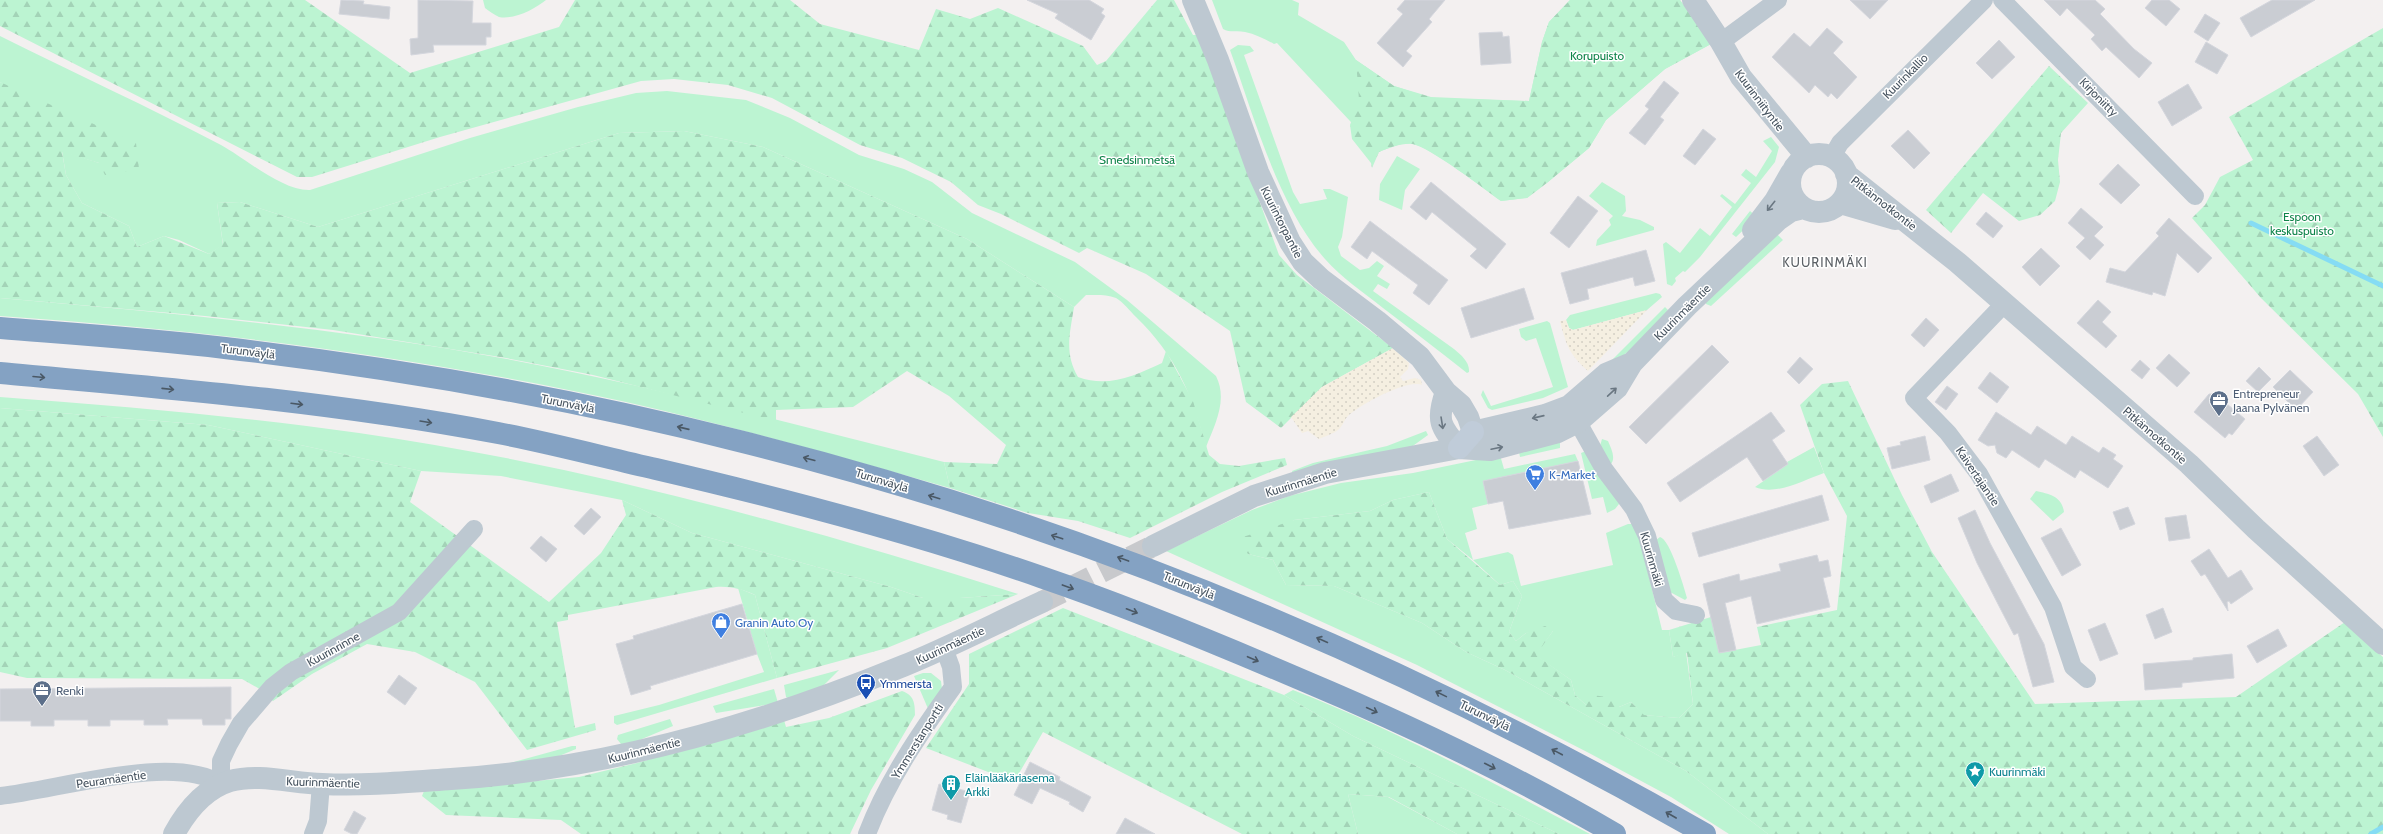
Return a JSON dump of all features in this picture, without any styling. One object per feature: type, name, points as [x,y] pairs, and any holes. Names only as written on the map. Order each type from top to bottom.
[{"type":"highway","name":"Turunväylä","points":[[0,328],[224,348],[356,365],[506,390],[738,440],[836,467],[1094,549],[1152,570],[1278,620],[1434,691],[1532,739],[1620,785],[1704,834]]},
{"type":"highway","points":[[0,373],[220,394],[346,410],[498,433],[715,483],[830,512],[1040,576],[1238,652],[1371,709],[1490,766],[1614,834]]},
{"type":"main road","points":[[1459,448],[1473,432]]},
{"type":"street","name":"Kuurintorpantie","points":[[1193,0],[1218,60],[1258,172],[1290,242],[1303,262],[1320,279],[1377,321],[1420,357],[1446,392],[1461,404],[1468,417],[1473,432]]},
{"type":"street","name":"Kuurinniityntie","points":[[1693,0],[1721,42],[1741,78],[1806,157]]},
{"type":"street","points":[[1721,42],[1778,0]]},
{"type":"street","name":"Kuurinkallio","points":[[1832,157],[1840,143],[1984,0]]},
{"type":"street","name":"Kirjoniitty","points":[[2002,0],[2195,196]]},
{"type":"street","points":[[1818,154],[1832,157],[1841,164],[1846,174],[1848,188],[1840,203],[1831,210],[1820,212],[1803,208],[1795,200],[1790,190],[1791,173],[1797,163],[1806,157],[1818,154]]},
{"type":"street","name":"Kuurinmäentie","points":[[1732,262],[1775,201],[1791,173]]},
{"type":"street","name":"Pitkännotkontie","points":[[1846,174],[1922,232],[2189,464],[2262,534],[2383,644]]},
{"type":"street","name":"Pitkännotkontie","points":[[1840,203],[1901,222],[1922,232]]},
{"type":"street","name":"Kuurinmäentie","points":[[1153,546],[1254,496],[1325,473],[1459,448],[1490,450],[1547,437],[1574,414],[1606,374],[1632,363],[1732,262],[1766,233],[1778,220],[1791,211],[1803,208]]},
{"type":"street","name":"Kaivertajantie","points":[[2005,303],[1914,398],[1948,433],[1979,474],[2053,607],[2074,667],[2087,679]]},
{"type":"street","points":[[1446,392],[1440,409],[1444,431],[1459,448]]},
{"type":"street","name":"Kuurinmäentie","points":[[1473,432],[1545,415],[1574,414]]},
{"type":"street","name":"Kuurinmäki","points":[[1574,414],[1604,469],[1634,510],[1647,536],[1664,600],[1676,611],[1696,615]]},
{"type":"street","name":"Kuurinrinne","points":[[221,784],[221,761],[229,744],[241,723],[272,687],[291,672],[399,612],[474,529]]},
{"type":"street","name":"Kuurinmäentie","points":[[221,784],[231,781],[250,779],[321,784],[376,784],[480,778],[582,764],[700,735],[786,710],[904,665],[1042,602]]},
{"type":"street","name":"Ymmerstanportti","points":[[867,834],[878,805],[924,728],[953,687],[951,667],[944,648]]},
{"type":"street","name":"Peuramäentie","points":[[0,796],[42,791],[113,776],[158,772],[192,773],[212,778],[221,784]]},
{"type":"street","points":[[174,834],[186,813],[204,795],[221,784]]},
{"type":"street","points":[[313,834],[318,821],[321,784]]},
{"type":"green space","name":"Smedsinmetsä","points":[[0,0],[305,0],[410,73],[559,27],[575,0],[790,0],[820,24],[919,50],[936,9],[970,19],[998,8],[1083,46],[1097,65],[1106,61],[1157,0],[1174,0],[1193,35],[1199,35],[1279,255],[1297,275],[1393,348],[1322,387],[1281,428],[1246,402],[1230,331],[1146,274],[1087,248],[1079,253],[1001,214],[978,205],[951,182],[902,158],[860,145],[772,98],[728,85],[674,79],[641,81],[440,137],[312,177],[297,177],[0,26]]},
{"type":"green space","points":[[483,0],[546,0],[524,13],[505,18],[499,17],[485,8]]},
{"type":"green space","name":"Korupuisto","points":[[1212,0],[1292,0],[1299,3],[1298,15],[1344,42],[1356,60],[1394,86],[1431,98],[1529,101],[1542,42],[1549,22],[1570,0],[1680,0],[1711,44],[1665,69],[1606,120],[1589,148],[1527,198],[1501,201],[1444,160],[1420,147],[1412,144],[1404,144],[1379,152],[1277,43],[1274,44],[1260,37],[1242,31],[1228,31],[1223,29]]},
{"type":"green space","name":"Korupuisto","points":[[1570,0],[1680,0],[1711,44],[1665,69],[1606,120],[1589,148],[1527,198],[1501,201],[1432,152],[1413,144],[1391,147],[1379,152],[1372,168],[1371,163],[1352,139],[1350,125],[1359,100],[1356,60],[1394,86],[1431,97],[1529,101],[1542,42],[1549,22]]},
{"type":"green space","name":"Espoon keskuspuisto","points":[[2383,28],[2383,437],[2358,394],[2261,298],[2192,218],[2205,205],[2220,177],[2253,160],[2229,117]]},
{"type":"green space","points":[[0,36],[221,145],[276,180],[299,189],[310,190],[470,138],[578,107],[636,93],[667,91],[746,100],[790,118],[859,155],[904,169],[932,182],[972,213],[1075,262],[1127,300],[1216,376],[1221,394],[1219,412],[1206,447],[1195,410],[1181,377],[1172,361],[1150,332],[1124,304],[1116,298],[1105,295],[1086,295],[1074,307],[967,239],[763,147],[684,131],[619,133],[318,227],[240,202],[217,203],[223,245],[209,254],[179,240],[164,236],[137,247],[129,226],[82,203],[66,175],[62,151],[99,163],[139,169],[0,82]]},
{"type":"green space","points":[[1238,45],[1250,46],[1254,51],[1244,55],[1293,192],[1300,204],[1327,199],[1323,189],[1330,189],[1348,197],[1342,237],[1338,247],[1341,256],[1360,270],[1369,268],[1377,261],[1384,266],[1377,276],[1390,284],[1387,289],[1378,284],[1373,291],[1454,349],[1467,362],[1469,372],[1467,373],[1346,279],[1325,259],[1308,238],[1281,187],[1258,131],[1230,50]]},
{"type":"green space","points":[[2049,66],[2088,103],[2061,133],[2058,160],[2060,182],[2055,201],[2040,215],[2019,221],[1983,193],[1951,233],[1926,210]]},
{"type":"green space","points":[[0,82],[136,143],[139,169],[105,175],[99,163],[62,152],[66,175],[82,203],[129,226],[137,247],[164,236],[209,254],[223,244],[217,203],[240,202],[318,227],[619,133],[684,131],[763,147],[967,239],[1074,307],[1069,343],[1071,360],[1078,377],[1100,381],[1121,379],[1162,363],[1166,351],[1193,401],[1209,455],[1220,464],[1239,466],[1285,458],[1287,465],[1222,492],[1130,538],[1078,521],[1028,513],[950,488],[944,462],[997,464],[1006,445],[949,396],[907,371],[853,407],[776,410],[776,421],[593,375],[506,358],[333,330],[205,316],[0,298]]},
{"type":"green space","points":[[1771,137],[1779,147],[1775,162],[1700,257],[1685,272],[1683,271],[1675,278],[1676,281],[1672,286],[1667,284],[1663,244],[1666,242],[1680,253],[1700,228],[1710,236],[1732,207],[1720,196],[1722,194],[1735,204],[1751,183],[1741,175],[1746,169],[1756,177],[1772,151],[1763,141]]},
{"type":"green space","points":[[1397,156],[1420,169],[1405,190],[1402,210],[1379,200],[1380,184]]},
{"type":"green space","points":[[1602,182],[1625,196],[1626,211],[1622,216],[1640,220],[1654,227],[1654,230],[1596,246],[1597,240],[1611,225],[1609,220],[1613,216],[1589,196]]},
{"type":"green space","points":[[1750,211],[1757,217],[1736,237],[1732,234]]},
{"type":"green space","points":[[1777,234],[1783,240],[1711,306],[1706,304],[1706,302]]},
{"type":"green space","points":[[1656,293],[1660,294],[1662,297],[1647,310],[1573,330],[1569,328],[1566,320],[1570,315]]},
{"type":"green space","points":[[0,298],[254,322],[381,338],[507,359],[617,381],[944,462],[950,488],[748,432],[626,402],[549,386],[393,359],[236,337],[0,316]]},
{"type":"green space","points":[[1665,307],[1668,310],[1651,332],[1613,363],[1611,361]]},
{"type":"green space","points":[[1547,321],[1550,323],[1568,387],[1543,398],[1492,410],[1488,408],[1481,395],[1483,390],[1491,406],[1553,387],[1536,338],[1526,341],[1521,337],[1519,329]]},
{"type":"green space","points":[[1848,381],[1902,495],[1932,552],[2035,704],[2236,697],[2345,622],[2383,657],[2383,834],[1768,834],[1686,771],[1505,670],[1466,652],[1422,623],[1334,586],[1286,585],[1273,560],[1248,554],[1237,539],[1294,520],[1370,511],[1393,500],[1429,492],[1447,539],[1500,585],[1513,581],[1522,596],[1509,632],[1516,641],[1526,633],[1545,626],[1553,631],[1536,655],[1571,680],[1575,695],[1586,705],[1593,695],[1612,698],[1619,707],[1631,702],[1644,715],[1679,718],[1693,704],[1687,653],[1673,657],[1669,630],[1711,617],[1719,653],[1761,645],[1757,627],[1837,610],[1847,516],[1824,473],[1800,405],[1822,384]]},
{"type":"green space","points":[[0,397],[270,421],[443,446],[526,462],[692,500],[774,522],[1018,594],[960,598],[923,598],[891,587],[692,533],[622,500],[501,476],[421,471],[208,425],[0,408]]},
{"type":"green space","points":[[0,408],[208,425],[421,471],[410,502],[549,602],[601,553],[626,515],[622,500],[692,533],[891,587],[923,598],[960,598],[1018,594],[887,648],[777,678],[755,595],[741,590],[716,587],[568,615],[568,620],[557,622],[575,728],[595,723],[596,730],[527,750],[475,682],[415,652],[367,644],[312,674],[273,701],[258,688],[242,679],[27,678],[0,672]]},
{"type":"green space","points":[[1426,431],[1428,435],[1410,448],[1293,475],[1292,471],[1313,463],[1387,446]]},
{"type":"green space","points":[[1602,439],[1608,441],[1612,450],[1613,459],[1611,464],[1600,446]]},
{"type":"green space","points":[[1560,442],[1560,448],[1520,457],[1519,452]]},
{"type":"green space","points":[[1814,447],[1824,473],[1790,486],[1772,490],[1755,487],[1788,464],[1787,462]]},
{"type":"green space","points":[[1586,451],[1618,497],[1619,504],[1615,509],[1607,513],[1603,497],[1592,499],[1581,453]]},
{"type":"green space","points":[[1575,454],[1578,461],[1483,481],[1488,504],[1472,508],[1477,529],[1465,533],[1473,560],[1447,539],[1429,492],[1393,500],[1370,511],[1294,520],[1248,554],[1273,560],[1286,585],[1334,586],[1422,623],[1466,652],[1505,670],[1686,771],[1768,834],[1729,834],[1671,797],[1589,753],[1417,665],[1166,551],[1252,510],[1289,496],[1341,483],[1413,473],[1500,455],[1504,469]]},
{"type":"green space","points":[[2036,491],[2058,499],[2061,502],[2064,512],[2053,521],[2030,499]]},
{"type":"green space","points":[[1628,524],[1636,524],[1662,630],[1669,630],[1673,657],[1686,652],[1693,704],[1679,718],[1643,715],[1631,702],[1619,707],[1586,705],[1575,695],[1571,680],[1535,655],[1553,631],[1526,633],[1516,641],[1509,632],[1522,596],[1513,581],[1500,585],[1473,560],[1508,552],[1513,555],[1521,586],[1613,565],[1606,533]]},
{"type":"green space","points":[[1660,537],[1668,546],[1676,564],[1687,598],[1685,600],[1670,592],[1656,540]]},
{"type":"green space","points":[[738,588],[755,595],[777,678],[617,725],[614,723],[614,716],[659,705],[764,672],[757,654]]},
{"type":"green space","points":[[1063,608],[1284,695],[1353,736],[1559,834],[1457,834],[1389,797],[1348,794],[1358,834],[1242,834],[1043,732],[1014,782],[926,748],[969,684],[969,654]]},
{"type":"green space","points":[[839,670],[818,691],[791,700],[786,697],[784,685]]},
{"type":"green space","points":[[923,673],[931,673],[941,681],[942,689],[929,711],[914,676]]},
{"type":"green space","points":[[774,689],[778,703],[716,713],[713,706]]},
{"type":"green space","points":[[1293,690],[1369,722],[1407,740],[1590,834],[1559,834],[1353,736],[1284,695]]},
{"type":"green space","points":[[902,691],[909,695],[913,700],[915,715],[871,790],[850,834],[581,834],[561,820],[446,815],[422,796],[424,791],[579,777],[637,763],[784,720],[786,727],[829,718]]},
{"type":"green space","points":[[670,719],[673,726],[630,744],[621,744],[617,739],[618,735]]},
{"type":"green space","points":[[576,746],[576,749],[547,761],[510,763]]},
{"type":"green space","points":[[1348,794],[1388,797],[1457,834],[1358,834]]},
{"type":"sand","points":[[1647,310],[1588,371],[1576,359],[1569,349],[1560,321],[1566,320],[1569,328],[1573,330]]},
{"type":"sand","points":[[1393,348],[1409,363],[1408,369],[1400,377],[1403,381],[1415,378],[1421,380],[1422,385],[1415,384],[1395,389],[1371,400],[1347,417],[1338,430],[1319,439],[1308,431],[1302,433],[1291,417],[1322,387]]},
{"type":"building","points":[[341,0],[364,1],[363,4],[390,7],[389,19],[339,14]]},
{"type":"building","points":[[418,0],[473,1],[472,23],[491,23],[491,37],[486,37],[486,45],[433,45],[434,52],[411,55],[410,39],[418,38]]},
{"type":"building","points":[[1027,0],[1089,0],[1104,9],[1101,13],[1105,16],[1091,40],[1055,18],[1058,14]]},
{"type":"building","points":[[1405,0],[1445,0],[1429,19],[1432,22],[1406,51],[1412,56],[1403,67],[1377,43],[1403,14],[1397,9]]},
{"type":"building","points":[[1850,0],[1888,0],[1870,19]]},
{"type":"building","points":[[2044,0],[2095,0],[2105,9],[2100,14],[2134,49],[2152,63],[2139,78],[2106,47],[2102,51],[2091,39],[2095,35],[2067,8],[2060,16]]},
{"type":"building","points":[[2152,0],[2169,0],[2180,9],[2166,26],[2145,8]]},
{"type":"building","points":[[2272,0],[2315,0],[2251,37],[2240,18]]},
{"type":"building","points":[[2205,14],[2220,23],[2208,41],[2194,32]]},
{"type":"building","points":[[1827,28],[1843,42],[1833,53],[1857,77],[1837,99],[1831,93],[1828,97],[1815,85],[1809,93],[1772,57],[1794,33],[1810,47]]},
{"type":"building","points":[[1502,32],[1503,37],[1509,36],[1511,63],[1481,65],[1479,33]]},
{"type":"building","points":[[1999,40],[2015,57],[1992,79],[1976,63]]},
{"type":"building","points":[[2206,42],[2228,55],[2217,74],[2195,62]]},
{"type":"building","points":[[1664,81],[1679,93],[1660,117],[1664,120],[1645,145],[1629,133],[1649,109],[1645,106]]},
{"type":"building","points":[[2188,84],[2202,108],[2172,126],[2158,102]]},
{"type":"building","points":[[1703,129],[1716,139],[1695,165],[1683,156]]},
{"type":"building","points":[[1908,130],[1930,153],[1914,169],[1891,146]]},
{"type":"building","points":[[2118,164],[2140,185],[2121,204],[2099,184]]},
{"type":"building","points":[[1431,182],[1506,244],[1486,269],[1470,256],[1477,249],[1432,212],[1426,220],[1410,207]]},
{"type":"building","points":[[1578,196],[1598,211],[1569,248],[1550,233]]},
{"type":"building","points":[[2081,208],[2103,227],[2094,236],[2104,245],[2090,260],[2076,247],[2085,238],[2068,223]]},
{"type":"building","points":[[1986,212],[2003,226],[1993,238],[1976,224]]},
{"type":"building","points":[[2169,218],[2212,258],[2198,273],[2177,253],[2165,296],[2153,292],[2152,295],[2106,282],[2110,268],[2125,272],[2159,236],[2156,233]]},
{"type":"building","points":[[1370,221],[1448,280],[1429,305],[1413,293],[1418,285],[1372,251],[1367,259],[1351,247]]},
{"type":"building","points":[[2041,248],[2060,266],[2040,286],[2022,267]]},
{"type":"building","points":[[1646,250],[1655,281],[1635,286],[1633,277],[1587,289],[1589,299],[1570,304],[1561,273]]},
{"type":"building","points":[[1524,288],[1534,319],[1471,338],[1461,308]]},
{"type":"building","points":[[2098,300],[2111,312],[2102,322],[2117,336],[2106,348],[2077,323]]},
{"type":"building","points":[[1926,318],[1939,330],[1924,347],[1911,335]]},
{"type":"building","points":[[1712,345],[1729,362],[1646,444],[1629,427]]},
{"type":"building","points":[[2169,354],[2190,373],[2177,387],[2156,368]]},
{"type":"building","points":[[1800,357],[1813,369],[1799,384],[1787,372]]},
{"type":"building","points":[[2140,360],[2150,369],[2142,379],[2131,370]]},
{"type":"building","points":[[2259,367],[2271,379],[2258,392],[2246,381]]},
{"type":"building","points":[[2290,370],[2313,392],[2296,410],[2273,387]]},
{"type":"building","points":[[1990,372],[2009,387],[1997,403],[1978,388]]},
{"type":"building","points":[[1947,386],[1958,394],[1946,410],[1935,402]]},
{"type":"building","points":[[2209,394],[2215,394],[2245,419],[2232,435],[2229,433],[2225,438],[2194,412]]},
{"type":"building","points":[[1771,412],[1785,431],[1772,440],[1788,464],[1763,481],[1747,457],[1680,502],[1667,483]]},
{"type":"building","points":[[1996,412],[2031,435],[2037,426],[2066,445],[2072,436],[2099,453],[2103,447],[2116,455],[2113,459],[2123,466],[2108,488],[2080,470],[2075,478],[2045,459],[2039,468],[2012,450],[2006,458],[1997,453],[1995,445],[1988,446],[1978,440]]},
{"type":"building","points":[[1925,436],[1930,460],[1892,469],[1887,448],[1901,445],[1900,442]]},
{"type":"building","points":[[2317,436],[2339,465],[2324,476],[2303,446]]},
{"type":"building","name":"K-Market","points":[[1578,461],[1591,514],[1509,529],[1503,501],[1488,504],[1483,481]]},
{"type":"building","points":[[1951,474],[1959,491],[1931,503],[1924,486]]},
{"type":"building","points":[[1822,495],[1829,520],[1699,557],[1692,533]]},
{"type":"building","points":[[2128,507],[2135,524],[2120,530],[2113,512]]},
{"type":"building","points":[[591,508],[601,517],[584,535],[574,526]]},
{"type":"building","points":[[1975,510],[1990,543],[2044,644],[2054,682],[2033,687],[2018,633],[2014,635],[1977,563],[1958,518]]},
{"type":"building","points":[[2186,515],[2190,538],[2169,541],[2165,518]]},
{"type":"building","points":[[2061,528],[2081,565],[2062,576],[2041,538]]},
{"type":"building","points":[[541,536],[557,549],[546,562],[530,548]]},
{"type":"building","points":[[2209,549],[2228,578],[2241,570],[2253,589],[2231,604],[2229,601],[2227,602],[2228,611],[2205,574],[2201,576],[2191,561]]},
{"type":"building","points":[[1817,555],[1819,562],[1828,560],[1831,576],[1823,578],[1830,607],[1757,624],[1751,596],[1725,603],[1736,650],[1719,653],[1703,584],[1739,574],[1740,581],[1781,571],[1779,564]]},
{"type":"building","points":[[742,604],[757,654],[650,686],[651,689],[631,695],[616,644],[634,639],[633,636]]},
{"type":"building","points":[[2163,608],[2172,632],[2155,639],[2146,615]]},
{"type":"building","points":[[2105,623],[2118,654],[2100,661],[2088,630]]},
{"type":"building","points":[[2278,629],[2287,646],[2257,663],[2247,646]]},
{"type":"building","points":[[2232,654],[2234,678],[2182,683],[2182,687],[2145,690],[2143,664],[2193,660],[2193,658]]},
{"type":"building","points":[[399,675],[417,688],[405,705],[387,692]]},
{"type":"building","points":[[231,687],[231,719],[225,719],[225,725],[203,725],[202,719],[167,719],[168,725],[144,725],[144,720],[110,720],[110,726],[88,726],[88,720],[54,720],[54,726],[31,726],[31,721],[0,721],[0,689]]},
{"type":"building","points":[[1030,762],[1060,777],[1059,780],[1091,797],[1083,812],[1069,804],[1070,802],[1040,788],[1032,804],[1014,795]]},
{"type":"building","name":"Eläinlääkäriasema Arkki","points":[[939,784],[970,792],[961,823],[947,819],[948,815],[932,810]]},
{"type":"building","points":[[354,811],[366,818],[357,834],[352,834],[344,830]]},
{"type":"building","points":[[1125,818],[1155,834],[1116,834]]},
{"type":"waterway","points":[[2251,223],[2383,286]]},
{"type":"waterway","points":[[2371,834],[2383,827]]},
{"type":"tunnel","points":[[1042,602],[1153,546]]},
{"type":"place","name":"Entrepreneur Jaana Pylvänen","points":[[2219,417]]},
{"type":"place","name":"K-Market","points":[[1535,491]]},
{"type":"place","name":"Granin Auto Oy","points":[[721,639]]},
{"type":"place","name":"Ymmersta","points":[[866,700]]},
{"type":"place","name":"Renki","points":[[42,707]]},
{"type":"place","name":"Kuurinmäki","points":[[1975,788]]},
{"type":"place","name":"Eläinlääkäriasema Arkki","points":[[951,801]]},
{"type":"district","name":"KUURINMÄKI","points":[[1825,262]]}]
